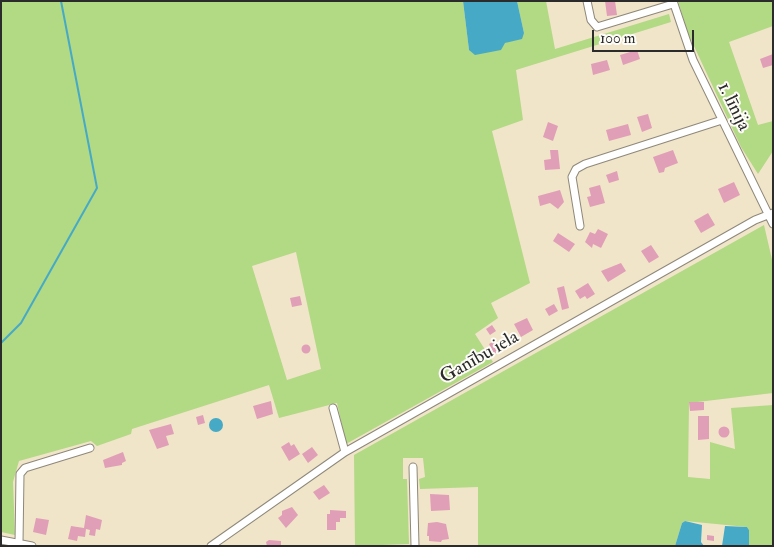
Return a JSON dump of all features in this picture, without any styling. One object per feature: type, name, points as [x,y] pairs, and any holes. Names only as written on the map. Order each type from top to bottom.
[{"type":"street","points":[[587,1],[591,20],[597,27],[673,3]]},
{"type":"street","name":"1. līnija","points":[[673,3],[693,60],[756,194],[771,214],[773,224]]},
{"type":"street","points":[[580,226],[572,177],[576,169],[585,164],[722,120]]},
{"type":"street","name":"Ganību iela","points":[[211,546],[345,452],[771,214]]},
{"type":"street","points":[[333,408],[345,452]]},
{"type":"street","points":[[19,543],[20,474],[25,468],[90,448]]},
{"type":"street","points":[[412,467],[415,546]]},
{"type":"street","points":[[1,540],[32,546]]},
{"type":"green space","points":[[1,1],[463,1],[469,50],[505,43],[524,33],[517,1],[546,1],[555,49],[669,14],[671,22],[516,70],[523,120],[492,131],[530,283],[491,303],[498,318],[475,334],[493,362],[346,444],[337,403],[279,418],[269,385],[132,429],[131,434],[97,446],[91,441],[19,461],[13,482],[15,535],[1,532]],"holes":[[[296,252],[321,369],[287,380],[252,266]]]},
{"type":"green space","points":[[678,1],[773,1],[773,26],[729,42],[758,125],[773,121],[773,151],[758,174],[741,147],[687,31]]},
{"type":"green space","points":[[764,225],[773,264],[773,393],[689,403],[688,477],[710,479],[710,442],[735,449],[731,408],[773,405],[773,546],[749,546],[749,530],[747,527],[685,521],[682,523],[675,546],[478,546],[478,487],[420,489],[419,479],[425,477],[423,458],[403,458],[403,479],[407,479],[409,544],[355,546],[354,455]]},
{"type":"water","points":[[463,1],[517,1],[524,33],[522,39],[505,43],[501,50],[475,55],[469,50]]},
{"type":"water","points":[[216,418],[221,420],[223,425],[221,430],[216,432],[211,430],[209,425],[211,420]]},
{"type":"water","points":[[685,521],[702,525],[701,542],[704,546],[675,546],[682,523]]},
{"type":"water","points":[[725,526],[747,527],[749,530],[749,546],[722,546]]},
{"type":"building","points":[[605,1],[615,1],[617,15],[607,16]]},
{"type":"building","points":[[637,50],[640,59],[623,65],[620,55]]},
{"type":"building","points":[[773,54],[773,65],[763,68],[760,59]]},
{"type":"building","points":[[607,60],[610,70],[593,75],[591,64]]},
{"type":"building","points":[[648,114],[652,128],[642,132],[637,117]]},
{"type":"building","points":[[548,122],[558,126],[553,141],[543,137]]},
{"type":"building","points":[[628,124],[631,135],[609,141],[606,130]]},
{"type":"building","points":[[550,150],[558,150],[560,169],[545,170],[544,160],[551,159]]},
{"type":"building","points":[[673,150],[678,163],[665,168],[664,172],[659,173],[653,157]]},
{"type":"building","points":[[617,171],[619,180],[609,183],[606,175]]},
{"type":"building","points":[[734,182],[740,195],[724,203],[718,189]]},
{"type":"building","points":[[600,185],[605,203],[590,207],[587,197],[591,196],[589,188]]},
{"type":"building","points":[[560,190],[564,202],[558,209],[550,203],[540,206],[538,196]]},
{"type":"building","points":[[708,213],[715,225],[701,233],[694,221]]},
{"type":"building","points":[[598,229],[608,234],[601,248],[593,244],[592,248],[585,242],[590,232],[595,234]]},
{"type":"building","points":[[558,233],[575,244],[569,252],[553,241]]},
{"type":"building","points":[[651,245],[659,257],[649,263],[641,251]]},
{"type":"building","points":[[621,263],[626,271],[608,282],[601,271]]},
{"type":"building","points":[[588,283],[595,294],[587,299],[585,296],[580,299],[575,291]]},
{"type":"building","points":[[564,286],[569,308],[562,310],[557,288]]},
{"type":"building","points":[[300,296],[302,305],[292,307],[290,298]]},
{"type":"building","points":[[554,304],[558,311],[549,316],[545,309]]},
{"type":"building","points":[[527,318],[533,330],[521,337],[514,324]]},
{"type":"building","points":[[492,325],[496,331],[490,335],[486,329]]},
{"type":"building","points":[[494,341],[500,351],[494,354],[489,344]]},
{"type":"building","points":[[306,344],[311,349],[306,354],[301,349]]},
{"type":"building","points":[[271,401],[273,414],[257,419],[253,406]]},
{"type":"building","points":[[689,402],[704,402],[704,410],[690,411]]},
{"type":"building","points":[[203,415],[205,423],[198,425],[196,417]]},
{"type":"building","points":[[698,416],[709,416],[709,439],[698,440]]},
{"type":"building","points":[[171,424],[174,434],[166,436],[169,445],[157,449],[149,430]]},
{"type":"building","points":[[724,426],[730,432],[724,438],[718,432]]},
{"type":"building","points":[[289,442],[291,446],[294,444],[300,454],[289,461],[281,447]]},
{"type":"building","points":[[312,447],[318,455],[308,463],[302,454]]},
{"type":"building","points":[[123,452],[126,461],[122,465],[105,468],[103,460]]},
{"type":"building","points":[[324,485],[330,493],[319,500],[313,492]]},
{"type":"building","points":[[430,494],[449,495],[450,510],[431,511]]},
{"type":"building","points":[[292,507],[298,515],[286,528],[278,518],[282,515],[282,511]]},
{"type":"building","points":[[330,510],[346,511],[346,518],[340,518],[340,522],[336,522],[336,530],[327,530],[327,514],[330,514]]},
{"type":"building","points":[[86,515],[102,520],[100,530],[96,529],[95,536],[89,535],[90,530],[86,529],[85,537],[78,536],[77,541],[68,539],[71,526],[84,528]]},
{"type":"building","points":[[36,518],[49,520],[46,535],[33,532]]},
{"type":"building","points":[[428,523],[446,524],[449,539],[442,540],[441,542],[429,541],[429,536],[427,536]]},
{"type":"building","points":[[707,535],[714,536],[714,541],[707,540]]},
{"type":"building","points":[[269,540],[281,541],[281,546],[267,546],[266,542]]},
{"type":"waterway","points":[[1,343],[21,323],[97,188],[61,1]]}]
